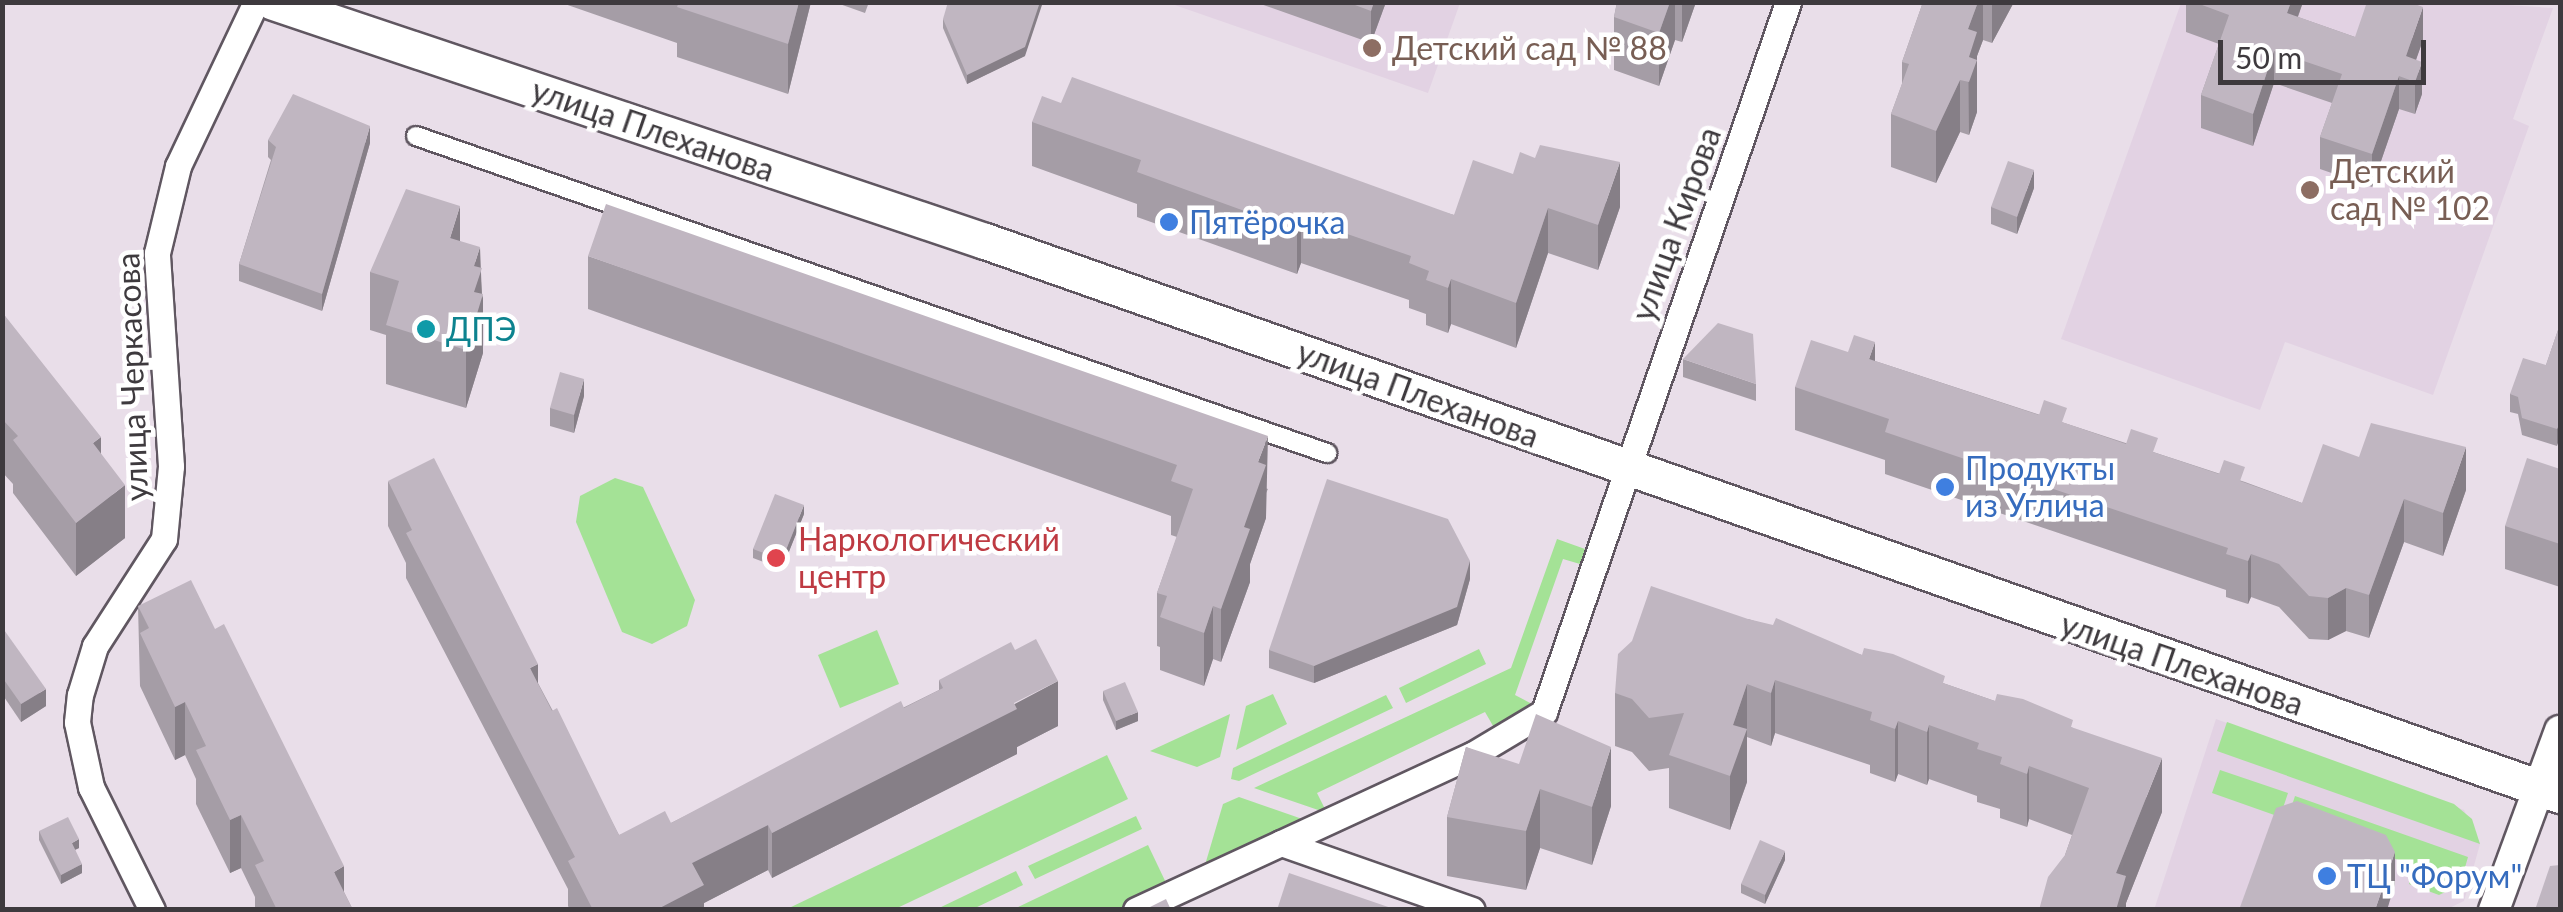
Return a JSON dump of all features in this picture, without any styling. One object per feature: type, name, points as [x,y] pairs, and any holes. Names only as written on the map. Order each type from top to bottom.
[{"type":"main road","name":"улица Плеханова","points":[[273,2],[985,242],[2550,791]]},
{"type":"street","name":"улица Черкасова","points":[[152,910],[90,788],[77,722],[80,695],[96,646],[164,539],[171,466],[157,253],[178,166],[256,2]]},
{"type":"street","name":"улица Кирова","points":[[1136,910],[1517,734],[1544,712],[1625,467],[1788,2]]},
{"type":"street","points":[[416,136],[1327,452]]},
{"type":"street","points":[[2494,910],[2550,791],[2560,731]]},
{"type":"street","points":[[1281,843],[1472,910]]},
{"type":"shaded area","name":"Детский сад № 102","points":[[2459,2],[2553,8],[2513,119],[2529,126],[2433,395],[2285,342],[2260,410],[2061,339],[2181,3]]},
{"type":"shaded area","name":"Детский сад № 88","points":[[1169,3],[1460,3],[1428,93]]},
{"type":"shaded area","points":[[2216,719],[2464,810],[2480,844],[2464,901],[2447,909],[2154,910]]},
{"type":"green space","points":[[615,478],[643,487],[695,600],[687,626],[652,644],[622,632],[576,522],[580,496]]},
{"type":"green space","points":[[1557,539],[1585,549],[1580,564],[1563,559],[1515,695],[1532,704],[1525,713],[1496,731],[1485,712],[1317,793],[1327,813],[1254,788],[1511,668]]},
{"type":"green space","points":[[877,630],[899,684],[840,708],[818,655]]},
{"type":"green space","points":[[1479,649],[1486,664],[1406,703],[1399,688]]},
{"type":"green space","points":[[1273,694],[1287,724],[1236,750],[1246,706]]},
{"type":"green space","points":[[1386,695],[1393,708],[1239,781],[1231,779],[1233,768]]},
{"type":"green space","points":[[1230,714],[1220,757],[1197,767],[1150,751]]},
{"type":"green space","points":[[2227,722],[2454,804],[2472,819],[2480,844],[2217,751]]},
{"type":"green space","points":[[1107,755],[1128,799],[895,909],[787,909]]},
{"type":"green space","points":[[2220,770],[2288,793],[2280,817],[2212,793]]},
{"type":"green space","points":[[2295,796],[2468,857],[2460,885],[2439,895],[2409,884],[2415,866],[2287,820]]},
{"type":"green space","points":[[1239,797],[1308,821],[1205,865],[1223,804]]},
{"type":"green space","points":[[1136,816],[1142,829],[1035,879],[1028,866]]},
{"type":"green space","points":[[1148,845],[1168,887],[1120,909],[1012,910]]},
{"type":"green space","points":[[1016,871],[1023,885],[973,909],[937,909]]},
{"type":"building","points":[[679,2],[799,2],[788,44],[677,7]]},
{"type":"building","points":[[948,2],[1040,2],[1025,47],[967,75],[943,19]]},
{"type":"building","points":[[1347,2],[1374,2],[1371,11]]},
{"type":"building","points":[[1617,2],[1670,2],[1659,33],[1614,17]]},
{"type":"building","points":[[1923,2],[1978,2],[1968,29],[1977,32],[1969,57],[1977,60],[1969,82],[1960,80],[1936,131],[1891,114],[1909,64],[1902,62]]},
{"type":"building","points":[[2194,2],[2291,2],[2287,13],[2355,37],[2367,2],[2409,2],[2423,7],[2406,56],[2422,62],[2415,82],[2399,76],[2372,154],[2320,137],[2342,74],[2274,51],[2253,114],[2201,95],[2229,15]]},
{"type":"building","points":[[1072,77],[1454,215],[1473,160],[1513,174],[1520,152],[1535,158],[1540,145],[1620,162],[1598,225],[1548,208],[1516,303],[1451,279],[1448,288],[1426,280],[1429,271],[1409,263],[1411,256],[1301,218],[1297,230],[1137,172],[1141,160],[1032,122],[1042,96],[1061,103]]},
{"type":"building","points":[[293,94],[370,126],[322,294],[239,264],[276,147],[268,140]]},
{"type":"building","points":[[2008,161],[2034,170],[2017,217],[1991,207]]},
{"type":"building","points":[[406,189],[460,206],[450,238],[480,247],[474,266],[482,268],[474,292],[483,294],[466,350],[386,325],[399,281],[370,272]]},
{"type":"building","points":[[606,204],[1268,436],[1258,462],[1266,465],[1244,527],[1250,529],[1221,609],[1213,606],[1204,633],[1160,617],[1167,596],[1157,593],[1193,489],[1171,481],[1177,465],[588,256]]},
{"type":"building","points":[[2,312],[101,437],[93,443],[125,485],[76,523],[13,440],[18,436],[2,419]]},
{"type":"building","points":[[1718,323],[1753,334],[1756,384],[1683,359]]},
{"type":"building","points":[[2558,330],[2557,429],[2522,418],[2518,397],[2510,394],[2523,358],[2546,365]]},
{"type":"building","points":[[1854,335],[1875,342],[1869,359],[2039,415],[2044,400],[2067,408],[2062,422],[2126,444],[2131,429],[2158,438],[2153,452],[2219,474],[2224,460],[2245,467],[2240,481],[2302,503],[2323,444],[2359,457],[2371,423],[2466,447],[2443,513],[2404,499],[2369,595],[2346,588],[2328,598],[2309,596],[2279,564],[2251,554],[2248,561],[2226,554],[2228,548],[1885,432],[1889,419],[1795,387],[1811,340],[1848,352]]},
{"type":"building","points":[[560,372],[584,379],[574,415],[550,408]]},
{"type":"building","points":[[434,458],[538,664],[530,668],[552,711],[557,708],[619,835],[665,811],[671,823],[901,701],[904,708],[943,688],[939,680],[1011,642],[1015,650],[1036,639],[1058,681],[1014,703],[1017,709],[772,833],[768,825],[692,863],[704,885],[656,910],[593,910],[568,861],[575,857],[406,533],[412,530],[388,481]]},
{"type":"building","points":[[2527,458],[2560,469],[2560,544],[2505,526]]},
{"type":"building","points":[[1327,479],[1448,519],[1470,561],[1457,607],[1314,666],[1269,650]]},
{"type":"building","points":[[775,494],[804,505],[782,560],[753,549]]},
{"type":"building","points":[[191,580],[215,629],[224,624],[344,866],[334,872],[353,910],[277,910],[255,865],[264,861],[241,815],[230,820],[196,750],[206,746],[185,702],[175,707],[140,633],[149,628],[138,606]]},
{"type":"building","points":[[1651,586],[1748,619],[1773,625],[1776,618],[1862,655],[1864,648],[1893,654],[1945,676],[1943,683],[1995,701],[1997,694],[2023,699],[2073,720],[2071,727],[2162,758],[2116,873],[2126,876],[2116,910],[2039,910],[2048,877],[2065,855],[2089,788],[2029,766],[2027,774],[2000,764],[2002,757],[1977,749],[1979,743],[1929,725],[1927,732],[1898,721],[1895,729],[1870,720],[1872,712],[1775,680],[1771,693],[1747,684],[1733,725],[1747,729],[1730,776],[1669,755],[1684,713],[1649,718],[1632,699],[1615,693],[1618,654],[1632,641]]},
{"type":"building","points":[[2,627],[46,689],[21,704],[2,677]]},
{"type":"building","points":[[1125,682],[1138,712],[1116,721],[1103,691]]},
{"type":"building","points":[[1536,714],[1611,747],[1592,807],[1540,789],[1526,831],[1447,817],[1466,747],[1519,764]]},
{"type":"building","name":"ТЦ \"Форум\"","points":[[2297,801],[2386,835],[2395,852],[2375,910],[2239,910],[2276,808]]},
{"type":"building","points":[[68,817],[79,839],[72,843],[82,864],[61,875],[39,831]]},
{"type":"building","points":[[1760,840],[1785,851],[1765,895],[1741,884]]},
{"type":"building","points":[[2560,865],[2560,910],[2535,910],[2550,866]]},
{"type":"building","points":[[1289,873],[1397,910],[1277,910]]},
{"type":"building","points":[[1166,899],[1171,910],[1144,910]]},
{"type":"place","name":"Детский сад № 88","points":[[1372,48]]},
{"type":"place","name":"Детский сад № 102","points":[[2310,190]]},
{"type":"place","name":"Пятёрочка","points":[[1169,222]]},
{"type":"place","name":"ДПЭ","points":[[426,329]]},
{"type":"place","name":"Продукты из Углича","points":[[1945,487]]},
{"type":"place","name":"Наркологический центр","points":[[776,558]]},
{"type":"place","name":"ТЦ \"Форум\"","points":[[2327,876]]}]
